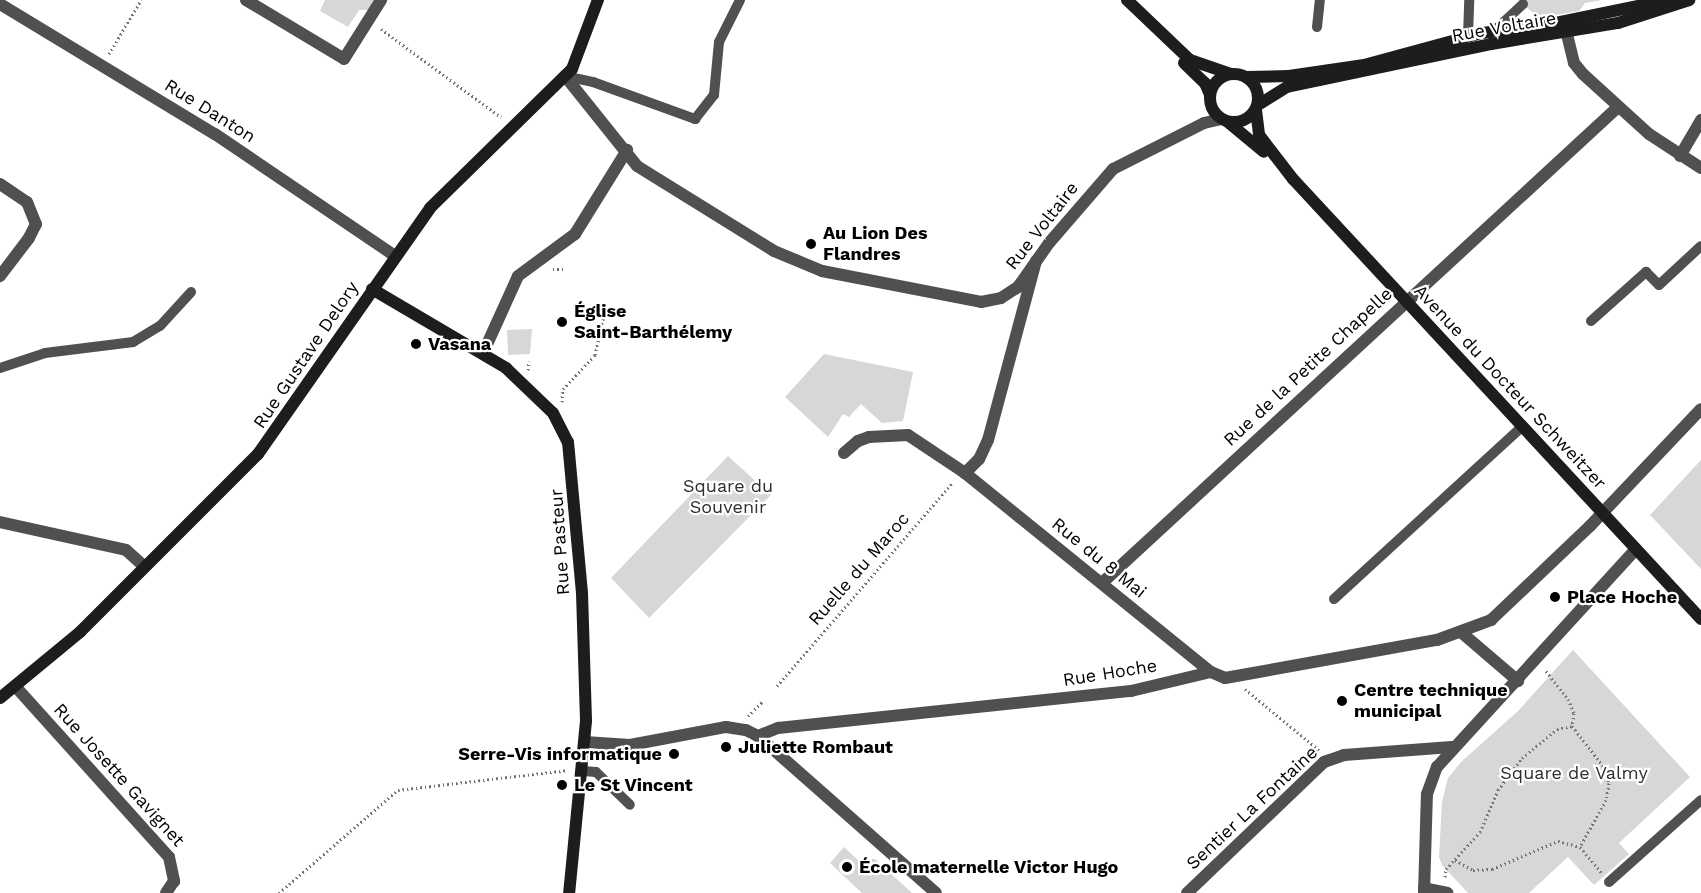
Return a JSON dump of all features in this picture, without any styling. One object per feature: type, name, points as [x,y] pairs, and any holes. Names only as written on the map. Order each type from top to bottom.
[{"type":"street","points":[[246,0],[344,59],[381,0]]},
{"type":"street","name":"Rue Gustave Delory","points":[[0,698],[64,645],[263,448],[395,256],[441,194],[566,76],[577,60],[598,0]]},
{"type":"street","points":[[1128,0],[1203,81],[1210,95],[1211,107],[1225,121],[1244,121],[1257,108],[1256,87],[1246,77],[1198,65],[1167,41]]},
{"type":"street","name":"Rue Voltaire","points":[[1246,77],[1272,78],[1364,65],[1468,36],[1564,21],[1667,0]]},
{"type":"street","name":"Rue Voltaire","points":[[1257,108],[1287,87],[1367,74],[1491,44],[1566,34],[1626,21],[1689,0]]},
{"type":"street","name":"Rue Danton","points":[[0,4],[215,134],[395,256]]},
{"type":"street","points":[[1564,21],[1574,63],[1618,107],[1680,156],[1701,168]]},
{"type":"street","points":[[1210,95],[1216,82],[1232,74]]},
{"type":"street","name":"Rue Voltaire","points":[[566,76],[645,172],[774,251],[822,271],[981,302],[1009,294],[1106,175],[1139,154],[1225,121]]},
{"type":"street","name":"Rue de la Petite Chapelle","points":[[1102,583],[1405,301],[1618,107]]},
{"type":"street","name":"Avenue du Docteur Schweitzer","points":[[1257,108],[1259,135],[1293,179],[1701,619]]},
{"type":"street","points":[[1680,156],[1701,120]]},
{"type":"street","name":"Avenue du Docteur Schweitzer","points":[[1225,121],[1293,179]]},
{"type":"street","points":[[484,351],[518,276],[575,234],[627,150]]},
{"type":"street","points":[[0,184],[27,202],[36,224],[29,238],[0,276]]},
{"type":"street","points":[[965,473],[979,459],[988,440],[1036,261]]},
{"type":"street","name":"Rue Pasteur","points":[[372,289],[484,351],[535,393],[553,413],[571,453],[584,633],[585,742],[569,893]]},
{"type":"street","name":"Rue Hoche","points":[[758,736],[778,728],[1131,691],[1210,672],[1238,678],[1462,633],[1498,615],[1602,513],[1701,409]]},
{"type":"street","name":"Rue du 8 Mai","points":[[844,453],[858,441],[869,437],[908,435],[965,473],[1210,672]]},
{"type":"street","points":[[0,522],[126,550],[145,567]]},
{"type":"street","points":[[1446,892],[1424,891],[1427,794],[1437,767],[1452,747],[1518,681],[1636,549]]},
{"type":"street","points":[[1462,633],[1518,681]]},
{"type":"street","name":"Rue Josette Gavignet","points":[[15,686],[169,857],[174,881],[166,893]]},
{"type":"street","points":[[585,742],[630,745],[726,727],[740,727],[758,736],[936,893]]},
{"type":"street","name":"Sentier La Fontaine","points":[[1187,893],[1329,760],[1452,747]]},
{"type":"lane","points":[[566,76],[593,82],[695,119],[714,95],[719,42],[740,0]]},
{"type":"lane","points":[[1317,27],[1320,0]]},
{"type":"lane","points":[[1468,36],[1469,0]]},
{"type":"lane","points":[[1493,32],[1523,4]]},
{"type":"lane","points":[[1591,321],[1646,272],[1659,285],[1701,246]]},
{"type":"lane","points":[[0,368],[45,353],[133,342],[160,326],[191,292]]},
{"type":"lane","points":[[1334,599],[1522,428]]},
{"type":"lane","points":[[583,771],[596,772],[630,805]]},
{"type":"lane","points":[[1609,882],[1701,800]]},
{"type":"path","points":[[102,66],[141,0]]},
{"type":"path","points":[[368,20],[512,126]]},
{"type":"path","points":[[553,269],[563,269]]},
{"type":"path","points":[[563,396],[567,383],[596,355],[604,315]]},
{"type":"path","name":"Ruelle du Maroc","points":[[777,687],[946,487],[965,473]]},
{"type":"path","points":[[1537,660],[1568,699],[1574,713],[1572,726],[1604,766],[1609,783],[1606,800],[1580,847]]},
{"type":"path","points":[[1238,678],[1239,684],[1329,760]]},
{"type":"path","points":[[1446,892],[1446,869],[1480,832],[1498,790],[1522,758],[1557,729],[1572,726]]},
{"type":"path","points":[[279,893],[398,790],[560,770],[583,771]]},
{"type":"path","points":[[1455,860],[1473,870],[1492,869],[1558,841],[1580,847],[1609,882]]},
{"type":"green space","points":[[325,0],[374,0],[368,10],[359,10],[348,27],[320,11]]},
{"type":"green space","points":[[1518,0],[1602,0],[1585,3],[1579,11],[1539,18]]},
{"type":"green space","points":[[532,329],[530,354],[508,355],[507,330]]},
{"type":"green space","points":[[824,354],[913,372],[903,421],[882,423],[861,404],[849,417],[843,414],[828,437],[785,397]]},
{"type":"green space","name":"Square du Souvenir","points":[[728,456],[771,495],[649,618],[611,578]]},
{"type":"green space","points":[[1701,460],[1701,569],[1650,515]]},
{"type":"green space","name":"Square de Valmy","points":[[1573,650],[1690,777],[1619,843],[1629,854],[1594,885],[1568,857],[1529,893],[1468,893],[1442,865],[1439,857],[1442,802],[1448,778],[1461,762],[1518,711]]},
{"type":"green space","points":[[844,847],[858,860],[875,859],[912,893],[862,893],[830,863]]},
{"type":"place","name":"Au Lion Des Flandres","points":[[811,244]]},
{"type":"place","name":"Église Saint-Barthélemy","points":[[562,322]]},
{"type":"place","name":"Vasana","points":[[416,344]]},
{"type":"place","name":"Place Hoche","points":[[1555,597]]},
{"type":"place","name":"Centre technique municipal","points":[[1342,701]]},
{"type":"place","name":"Juliette Rombaut","points":[[726,747]]},
{"type":"place","name":"Serre-Vis informatique","points":[[674,754]]},
{"type":"place","name":"Le St Vincent","points":[[562,785]]},
{"type":"place","name":"École maternelle Victor Hugo","points":[[847,867]]}]
